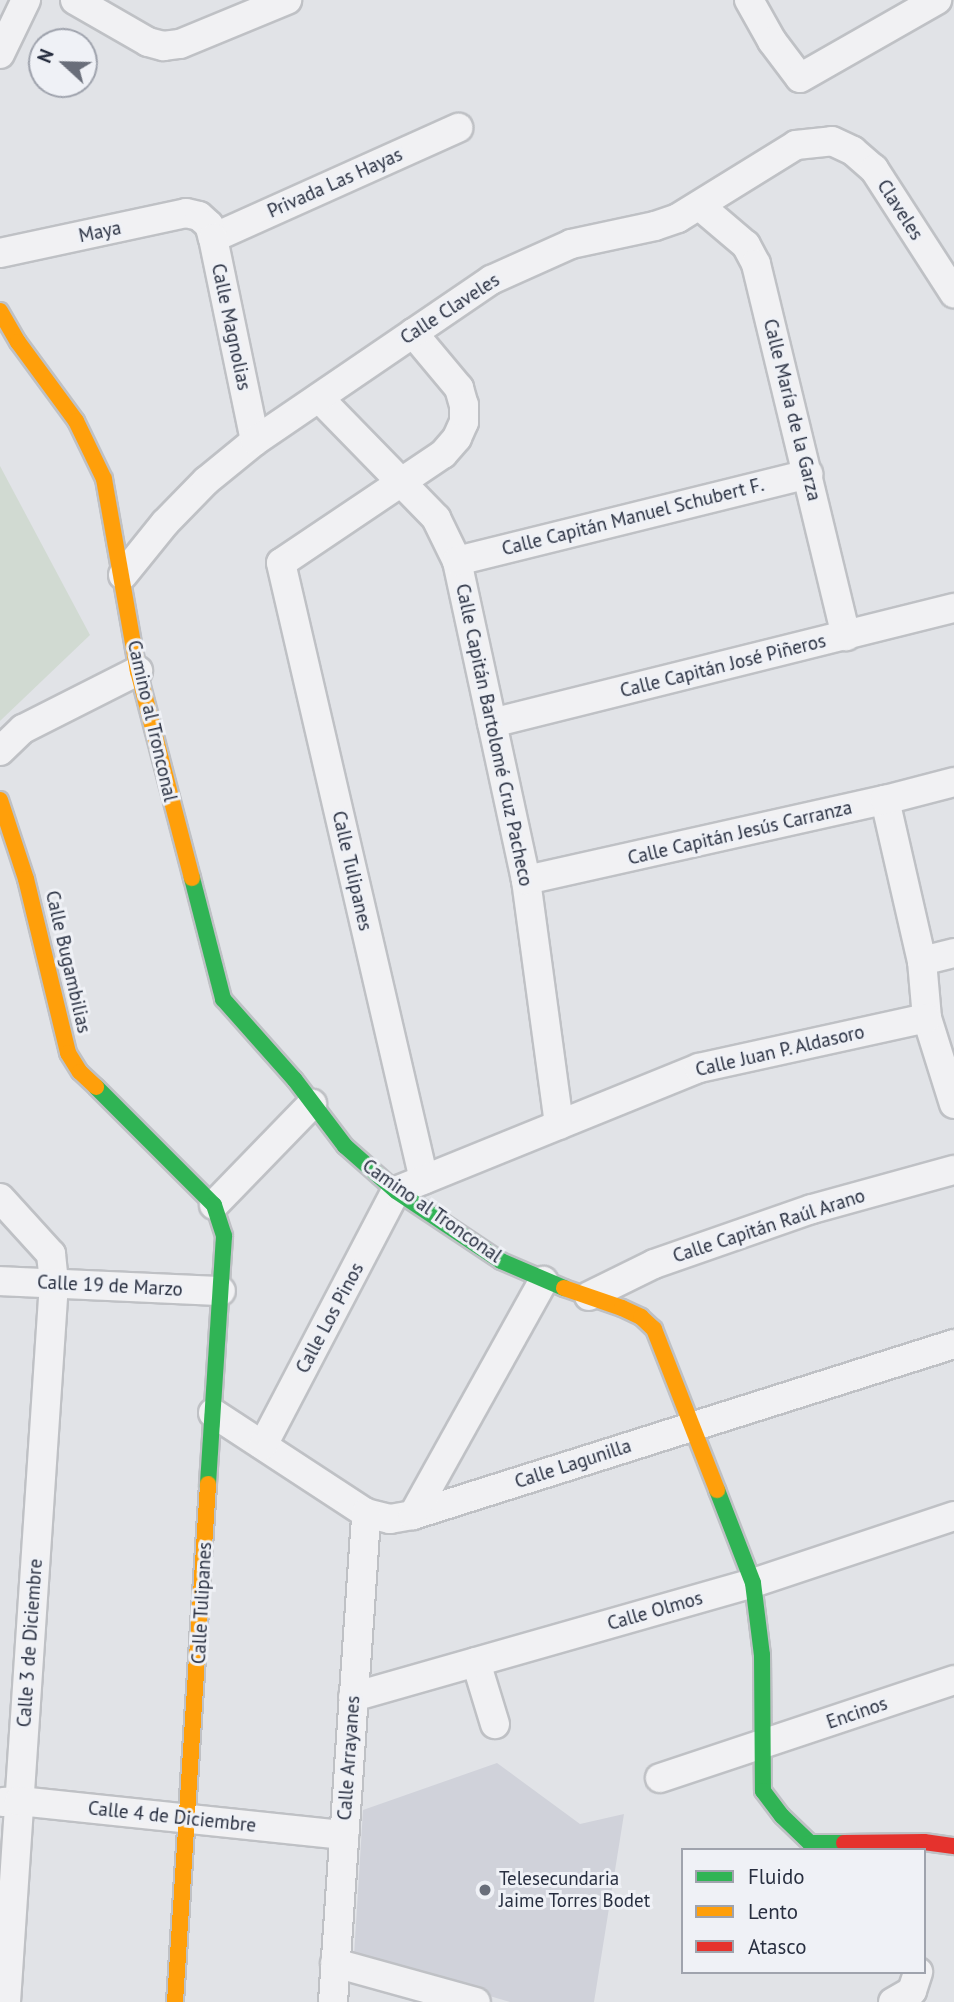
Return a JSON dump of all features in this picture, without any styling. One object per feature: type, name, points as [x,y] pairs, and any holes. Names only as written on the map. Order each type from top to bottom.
[{"type":"street","points":[[1,45],[26,0]]},
{"type":"street","points":[[75,0],[148,42],[163,46],[180,44],[287,0]]},
{"type":"street","points":[[750,0],[772,41],[800,78],[937,0]]},
{"type":"street","name":"Privada Las Hayas","points":[[206,227],[458,128]]},
{"type":"street","name":"Calle Claveles","points":[[123,575],[165,523],[206,481],[255,441],[491,280],[534,258],[571,244],[655,226],[700,205],[789,148],[813,141],[832,141]]},
{"type":"street","name":"Claveles","points":[[832,141],[853,151],[874,169],[954,293]]},
{"type":"street","name":"Calle María de la Garza","points":[[700,205],[746,245],[756,264],[846,636]]},
{"type":"street","name":"Maya","points":[[0,253],[186,214],[206,227]]},
{"type":"street","name":"Calle Magnolias","points":[[206,227],[255,441]]},
{"type":"street","name":"Camino al Tronconal","points":[[0,311],[18,342],[76,421],[94,453],[104,479],[138,671],[223,999],[345,1146],[396,1191],[500,1261],[544,1281],[641,1317],[654,1329],[753,1583],[762,1655],[761,1745],[764,1791],[782,1816],[813,1847],[924,1842],[954,1846]]},
{"type":"street","points":[[400,484],[443,454],[457,438],[464,422],[464,405],[459,388],[413,333]]},
{"type":"street","name":"Calle Capitán Bartolomé Cruz Pacheco","points":[[318,398],[436,518],[457,561],[526,880],[559,1125]]},
{"type":"street","name":"Calle Capitán Manuel Schubert F.","points":[[457,561],[808,474]]},
{"type":"street","name":"Calle Tulipanes","points":[[400,484],[281,563],[424,1180]]},
{"type":"street","name":"Calle Capitán José Piñeros","points":[[492,723],[954,608]]},
{"type":"street","points":[[0,751],[23,729],[138,671]]},
{"type":"street","name":"Calle Capitán Jesús Carranza","points":[[526,880],[885,800],[954,782]]},
{"type":"street","name":"Calle Bugambilias","points":[[0,800],[26,879],[68,1054],[80,1072],[214,1205]]},
{"type":"street","points":[[885,800],[922,961],[927,1018],[954,1104]]},
{"type":"street","points":[[922,961],[954,953]]},
{"type":"street","name":"Calle Juan P. Aldasoro","points":[[396,1191],[698,1068],[927,1018]]},
{"type":"street","points":[[214,1205],[312,1104]]},
{"type":"street","name":"Calle Capitán Raúl Arano","points":[[589,1296],[654,1264],[812,1209],[954,1170]]},
{"type":"street","name":"Calle Los Pinos","points":[[263,1445],[396,1191]]},
{"type":"street","name":"Calle 3 de Diciembre","points":[[0,1198],[51,1254],[54,1283],[10,1802],[6,2002]]},
{"type":"street","name":"Calle Tulipanes","points":[[175,2002],[224,1236],[214,1205]]},
{"type":"street","name":"Calle 19 de Marzo","points":[[0,1280],[221,1291]]},
{"type":"street","points":[[413,1516],[544,1281]]},
{"type":"street","name":"Calle Lagunilla","points":[[213,1413],[366,1513],[390,1519],[413,1516],[954,1344]]},
{"type":"street","name":"Calle Arrayanes","points":[[332,2002],[366,1513]]},
{"type":"street","name":"Calle Olmos","points":[[353,1698],[753,1583],[954,1516]]},
{"type":"street","points":[[476,1662],[495,1724]]},
{"type":"street","name":"Encinos","points":[[660,1778],[954,1680]]},
{"type":"street","name":"Calle 4 de Diciembre","points":[[10,1802],[344,1835]]},
{"type":"street","points":[[335,1963],[476,2002]]},
{"type":"street","points":[[893,2002],[901,2000],[912,1991],[917,1974]]},
{"type":"shaded area","points":[[0,466],[90,635],[0,721]]},
{"type":"shaded area","name":"Telesecundaria Jaime Torres Bodet","points":[[497,1763],[580,1824],[624,1814],[594,2002],[510,2002],[354,1956],[363,1810]]},
{"type":"traffic: fast","points":[[192,878],[223,999],[295,1080],[345,1146],[396,1191],[501,1261],[564,1288]]},
{"type":"traffic: fast","points":[[96,1087],[214,1205],[224,1236],[208,1484]]},
{"type":"traffic: fast","points":[[717,1490],[753,1583],[762,1655],[763,1791],[782,1816],[810,1843],[844,1843]]},
{"type":"traffic: slow","points":[[0,311],[18,342],[76,421],[104,479],[138,671],[192,878]]},
{"type":"traffic: slow","points":[[0,800],[26,879],[68,1053],[80,1072],[96,1087]]},
{"type":"traffic: slow","points":[[564,1288],[622,1308],[641,1317],[654,1329],[717,1490]]},
{"type":"traffic: slow","points":[[175,2002],[208,1484]]},
{"type":"traffic: jam","points":[[844,1843],[924,1842],[954,1846]]},
{"type":"place","name":"Telesecundaria Jaime Torres Bodet","points":[[485,1890]]}]
